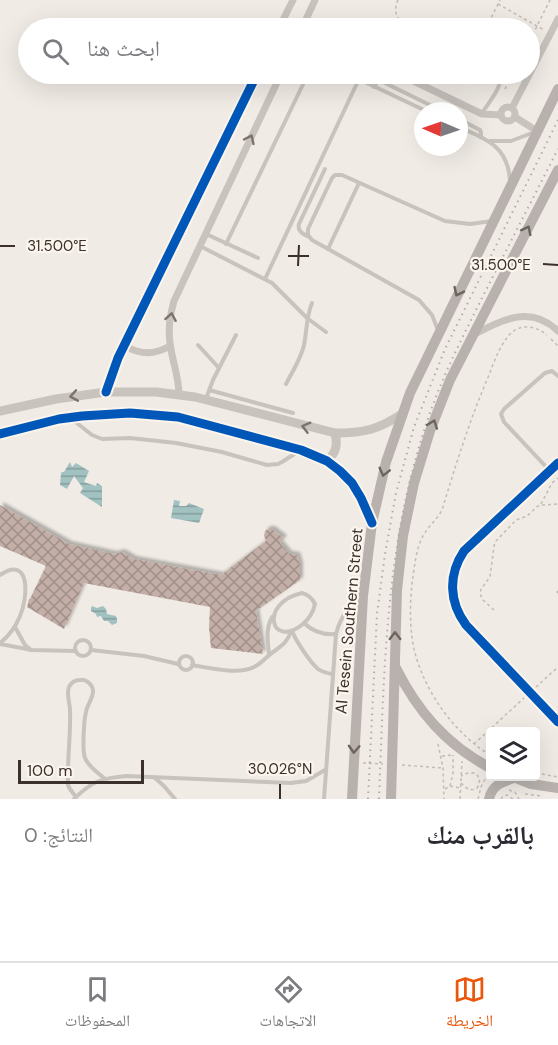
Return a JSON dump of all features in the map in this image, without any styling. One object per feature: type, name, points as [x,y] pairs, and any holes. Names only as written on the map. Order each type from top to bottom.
[{"type":"main road","name":"Al Tesein Southern Street","points":[[352,799],[363,596],[372,523],[386,462],[410,393],[558,89]]},
{"type":"main road","points":[[391,799],[395,617],[399,563],[414,483],[440,405],[472,336],[558,170]]},
{"type":"main road","points":[[395,666],[407,691],[423,713],[460,754],[486,769]]},
{"type":"main road","points":[[489,799],[495,786],[504,781]]},
{"type":"main road","points":[[523,781],[558,788]]},
{"type":"street","points":[[284,18],[293,0]]},
{"type":"street","points":[[308,18],[315,0]]},
{"type":"street","points":[[540,54],[558,20]]},
{"type":"street","points":[[106,392],[113,369],[252,84]]},
{"type":"street","points":[[179,395],[177,374],[170,346],[171,310],[275,84]]},
{"type":"street","points":[[420,84],[482,114],[501,115],[506,120],[514,117]]},
{"type":"street","points":[[512,108],[525,84]]},
{"type":"street","points":[[501,115],[504,107],[510,106],[515,112],[514,117]]},
{"type":"street","points":[[514,117],[537,131]]},
{"type":"street","points":[[472,336],[505,320],[522,316],[547,322],[558,331]]},
{"type":"street","points":[[124,346],[143,353],[162,351],[170,346]]},
{"type":"street","points":[[0,411],[56,399],[131,391],[207,395],[313,429],[335,433],[367,431],[382,426],[402,414]]},
{"type":"street","points":[[0,434],[70,418],[106,414],[130,413],[178,417],[301,450],[327,461],[352,483],[372,523]]},
{"type":"street","points":[[327,461],[336,449],[335,433]]},
{"type":"street","points":[[558,464],[464,551],[456,565],[452,580],[453,596],[461,618],[558,722]]},
{"type":"lane","points":[[226,244],[303,84]]},
{"type":"lane","points":[[265,279],[357,84]]},
{"type":"lane","points":[[367,84],[414,105]]},
{"type":"lane","points":[[387,84],[424,102]]},
{"type":"lane","points":[[482,114],[500,84]]},
{"type":"lane","points":[[468,124],[480,130],[481,137]]},
{"type":"lane","points":[[468,131],[490,141],[504,142],[518,140],[537,131]]},
{"type":"lane","points":[[490,141],[505,160],[510,184]]},
{"type":"lane","points":[[326,169],[299,224],[300,232],[419,300],[432,315],[439,333]]},
{"type":"lane","points":[[309,237],[308,229],[333,176],[340,174],[445,221],[470,224],[493,221]]},
{"type":"lane","points":[[328,249],[359,183]]},
{"type":"lane","points":[[206,234],[258,258]]},
{"type":"lane","points":[[200,246],[278,287],[307,318],[326,332]]},
{"type":"lane","points":[[286,384],[303,350],[307,318],[312,303]]},
{"type":"lane","points":[[236,335],[207,395],[293,413]]},
{"type":"lane","points":[[198,345],[219,368]]},
{"type":"lane","points":[[550,471],[504,422],[501,414],[504,408],[545,373],[552,371],[558,376]]},
{"type":"lane","points":[[70,418],[98,438],[130,438],[176,443],[222,452],[267,465],[278,464],[301,450]]},
{"type":"lane","points":[[0,575],[9,570],[21,572],[25,578],[26,597],[15,626],[0,643],[32,650],[75,651]]},
{"type":"lane","points":[[269,655],[267,633],[269,624],[273,616],[276,610],[284,601],[302,593],[308,595],[315,604],[311,616],[292,631],[279,630],[273,621],[273,616]]},
{"type":"lane","points":[[324,799],[336,634],[347,610],[363,596]]},
{"type":"lane","points":[[304,623],[319,633],[336,634]]},
{"type":"lane","points":[[15,626],[25,645],[32,650]]},
{"type":"lane","points":[[292,631],[318,668],[332,674]]},
{"type":"lane","points":[[91,650],[144,656],[178,664],[183,669],[190,668],[192,665],[246,670],[258,665],[283,645],[292,631]]},
{"type":"lane","points":[[82,640],[88,641],[91,650],[89,655],[79,656],[75,651],[75,646],[82,640]]},
{"type":"lane","points":[[178,664],[184,655],[191,658],[192,665]]},
{"type":"lane","points":[[104,778],[87,761],[84,754],[84,719],[93,690],[87,681],[76,680],[68,688],[70,710],[68,785],[75,798],[90,785],[104,778],[127,776],[291,783],[306,781],[325,770]]},
{"type":"lane","points":[[154,778],[175,799]]},
{"type":"path","points":[[398,0],[396,7],[399,18]]},
{"type":"path","points":[[491,18],[500,0]]},
{"type":"path","points":[[540,20],[550,0]]},
{"type":"path","points":[[498,4],[523,18]]},
{"type":"path","points":[[540,28],[545,30]]},
{"type":"path","points":[[504,92],[508,84]]},
{"type":"path","points":[[486,752],[474,744],[455,724],[437,701],[425,680],[412,638],[412,585],[417,554],[424,533],[442,510],[480,395],[504,342],[514,331],[522,328],[536,328],[547,335]]},
{"type":"path","points":[[551,339],[558,346]]},
{"type":"path","points":[[494,610],[480,594],[490,577],[494,543],[516,520],[527,516],[540,505],[552,483],[558,478]]},
{"type":"path","points":[[540,505],[558,504]]},
{"type":"path","points":[[441,756],[460,754],[474,744],[558,667]]},
{"type":"path","points":[[438,742],[443,768],[444,799]]},
{"type":"path","points":[[460,754],[460,799]]},
{"type":"path","points":[[444,790],[450,786],[460,754]]},
{"type":"path","points":[[461,776],[475,773],[479,782],[477,788],[470,790],[461,783]]},
{"type":"path","points":[[540,774],[558,777]]},
{"type":"path","points":[[478,799],[486,777]]},
{"type":"path","points":[[450,786],[460,788]]},
{"type":"path","points":[[507,795],[506,790],[515,792],[519,799]]},
{"type":"path","points":[[525,794],[547,797]]},
{"type":"path","points":[[501,799],[507,795]]},
{"type":"path","points":[[507,795],[513,799]]},
{"type":"water","points":[[70,462],[72,467],[76,463],[89,471],[84,482],[96,486],[97,483],[102,486],[102,507],[80,493],[83,488],[74,476],[67,489],[60,485],[61,473]]},
{"type":"water","points":[[174,500],[180,501],[179,506],[186,506],[189,503],[204,509],[199,523],[171,518]]},
{"type":"water","points":[[92,606],[97,608],[103,606],[107,614],[116,616],[117,623],[112,625],[104,621],[101,616],[97,617],[91,611]]},
{"type":"building","points":[[0,505],[69,544],[114,554],[122,552],[134,559],[221,575],[266,541],[265,531],[272,529],[284,538],[280,543],[289,554],[297,555],[300,580],[256,611],[263,654],[211,648],[210,607],[84,583],[64,629],[27,607],[46,566],[0,546]]},
{"type":"railway","points":[[368,799],[377,614],[396,493],[414,427],[445,349],[558,120]]},
{"type":"railway","points":[[379,799],[389,614],[401,521],[411,476],[430,413],[452,359],[558,149]]},
{"type":"cycle path","points":[[106,392],[118,358],[252,84]]},
{"type":"cycle path","points":[[0,434],[59,419],[82,416],[130,413],[178,417],[301,450],[327,461],[352,483],[372,523]]},
{"type":"cycle path","points":[[558,463],[464,551],[453,579],[456,607],[466,625],[558,722]]}]
